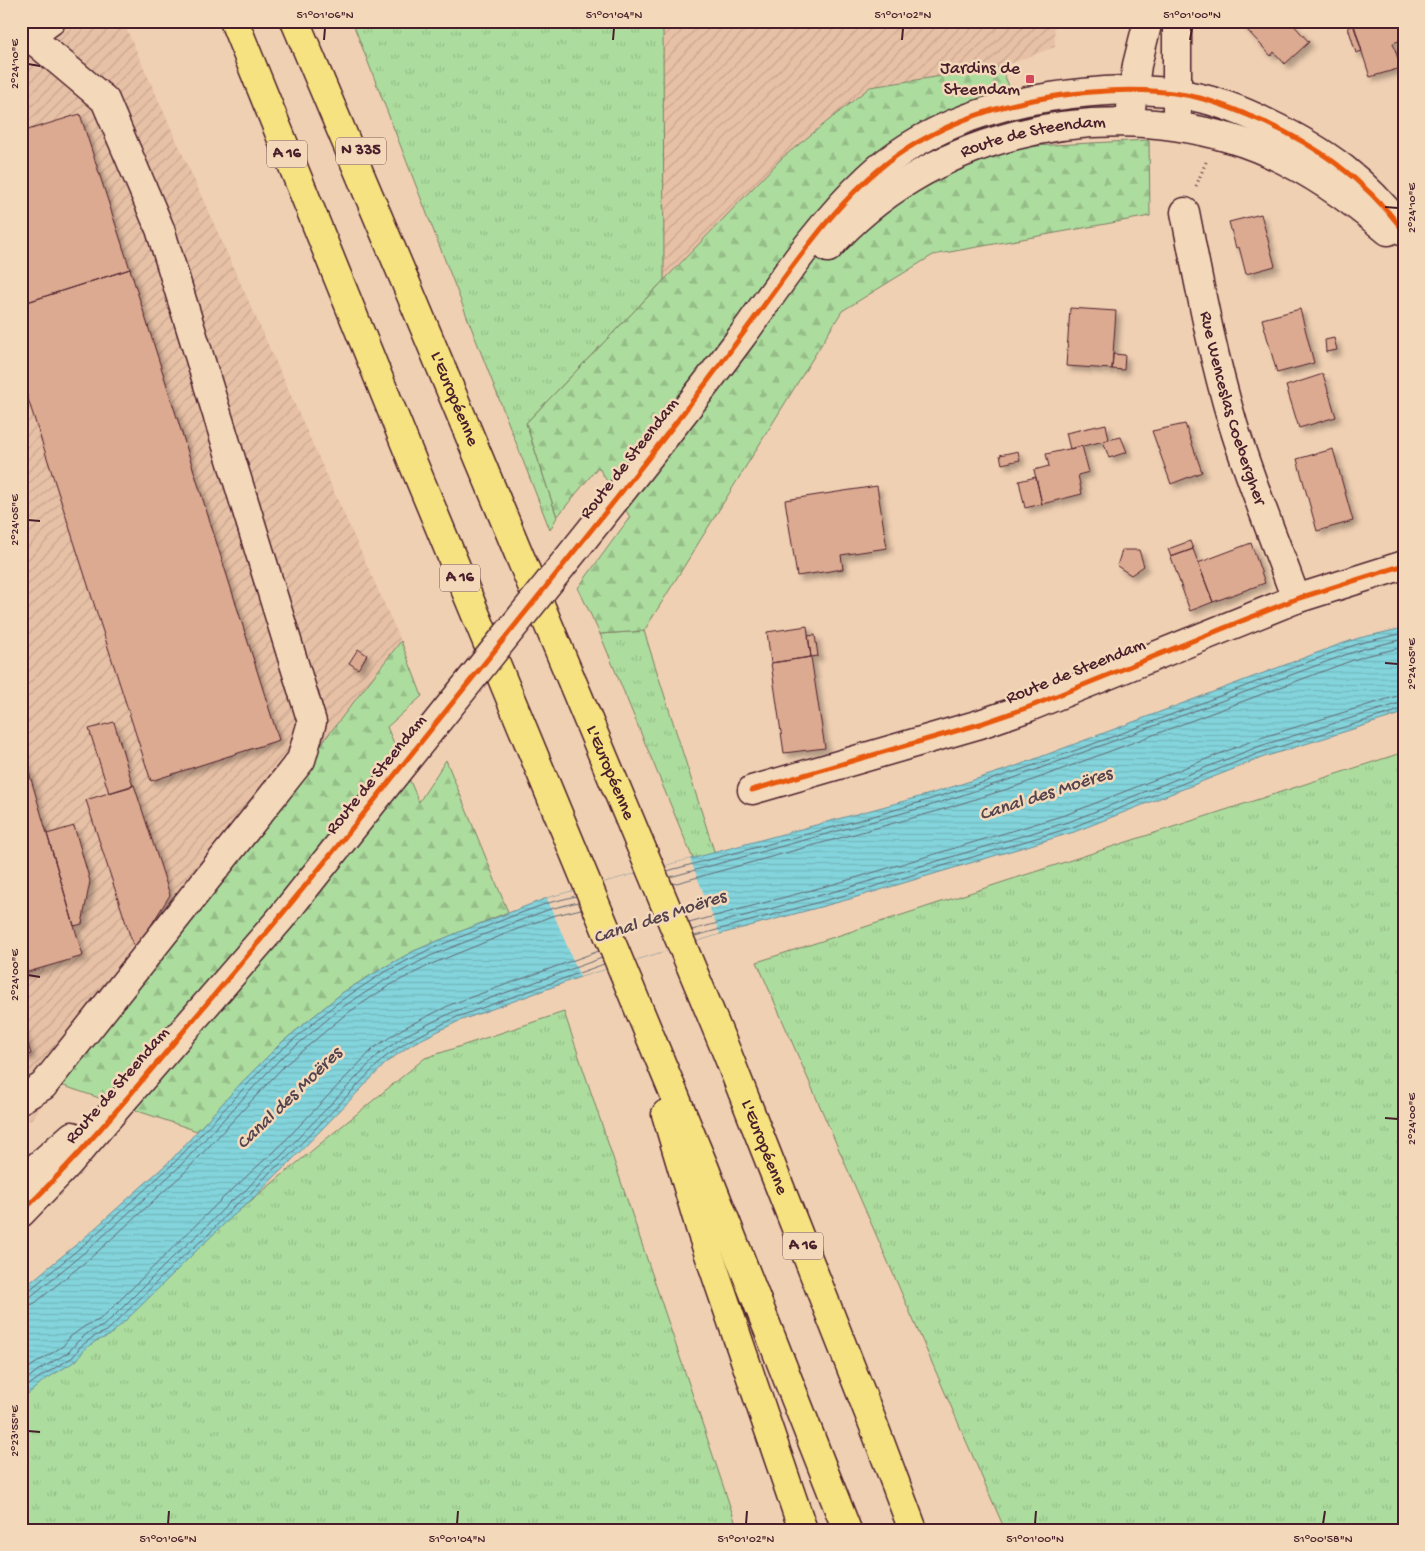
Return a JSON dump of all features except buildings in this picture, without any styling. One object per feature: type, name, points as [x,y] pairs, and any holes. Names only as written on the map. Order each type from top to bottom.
[{"type":"highway","name":"A 16","points":[[234,21],[344,296],[726,1220],[847,1530]]},
{"type":"highway","name":"L'Européenne","points":[[295,21],[727,1053],[913,1530]]},
{"type":"highway","name":"N 335","points":[[316,21],[405,281]]},
{"type":"highway","points":[[625,978],[700,1228],[803,1530]]},
{"type":"street","points":[[1130,122],[1137,65],[1148,21]]},
{"type":"street","points":[[1177,21],[1178,126]]},
{"type":"street","points":[[21,1099],[43,1086],[302,760],[312,722],[160,229],[105,100],[34,34]]},
{"type":"street","name":"Route de Steendam","points":[[21,1213],[67,1165],[172,1046],[281,918],[618,496],[716,371],[817,236],[868,178],[897,155],[921,140],[948,127],[1002,106],[1066,94],[1133,90],[1177,94],[1197,97],[1228,107],[1286,132],[1320,151],[1360,182],[1404,231]]},
{"type":"street","name":"Route de Steendam","points":[[716,371],[837,239],[863,213],[902,184],[958,155],[1010,137],[1068,125],[1130,122],[1178,126],[1230,138],[1269,153],[1305,172],[1363,211],[1404,247]]},
{"type":"street","name":"Rue Wenceslas Coebergher","points":[[1185,212],[1205,314],[1228,406],[1248,470],[1296,599]]},
{"type":"street","name":"Route de Steendam","points":[[752,790],[962,730],[1029,707],[1296,599],[1404,565]]},
{"type":"street","name":"Route de Steendam","points":[[21,1181],[172,1046]]},
{"type":"path","points":[[1185,212],[1217,134]]},
{"type":"shaded area","points":[[27,21],[123,21],[401,641],[30,1121],[21,1115],[21,23]]},
{"type":"shaded area","points":[[663,21],[1054,21],[1055,47],[1001,67],[870,87],[782,158],[664,280]]},
{"type":"green space","points":[[352,21],[663,21],[664,280],[526,423],[557,517],[550,530]]},
{"type":"green space","points":[[1001,67],[1034,146],[1149,140],[1150,216],[933,255],[842,311],[644,631],[600,634],[578,588],[630,517],[598,467],[557,517],[526,423],[782,158],[870,87]]},
{"type":"green space","points":[[644,631],[715,854],[693,859],[600,634]]},
{"type":"green space","points":[[401,641],[422,696],[387,727],[419,802],[446,760],[508,912],[414,951],[342,993],[281,1043],[197,1131],[58,1084]]},
{"type":"green space","points":[[1404,752],[1404,1530],[1005,1530],[757,962]]},
{"type":"green space","points":[[564,1012],[738,1530],[21,1530],[21,1389],[425,1058]]},
{"type":"water","name":"Canal des Moëres","points":[[1404,628],[1404,713],[1264,757],[1074,832],[850,899],[720,934],[580,977],[459,1021],[412,1044],[387,1062],[278,1174],[109,1336],[96,1341],[84,1350],[77,1360],[21,1397],[21,1290],[83,1239],[171,1160],[241,1083],[281,1043],[342,993],[381,969],[414,951],[547,898],[930,794],[1011,768],[1338,645],[1359,638]]},
{"type":"pier","points":[[690,859],[720,934],[580,977],[547,898]]},
{"type":"cycle path","points":[[21,1213],[118,1109],[324,863],[650,456],[823,226],[861,185],[882,166],[922,140],[957,123],[993,110],[1031,100],[1118,90],[1186,95],[1226,106],[1273,126],[1316,150],[1354,178],[1404,231]]},
{"type":"cycle path","points":[[752,790],[980,724],[1029,707],[1296,599],[1404,565]]},
{"type":"place","name":"Jardins de Steendam","points":[[1030,79]]}]
